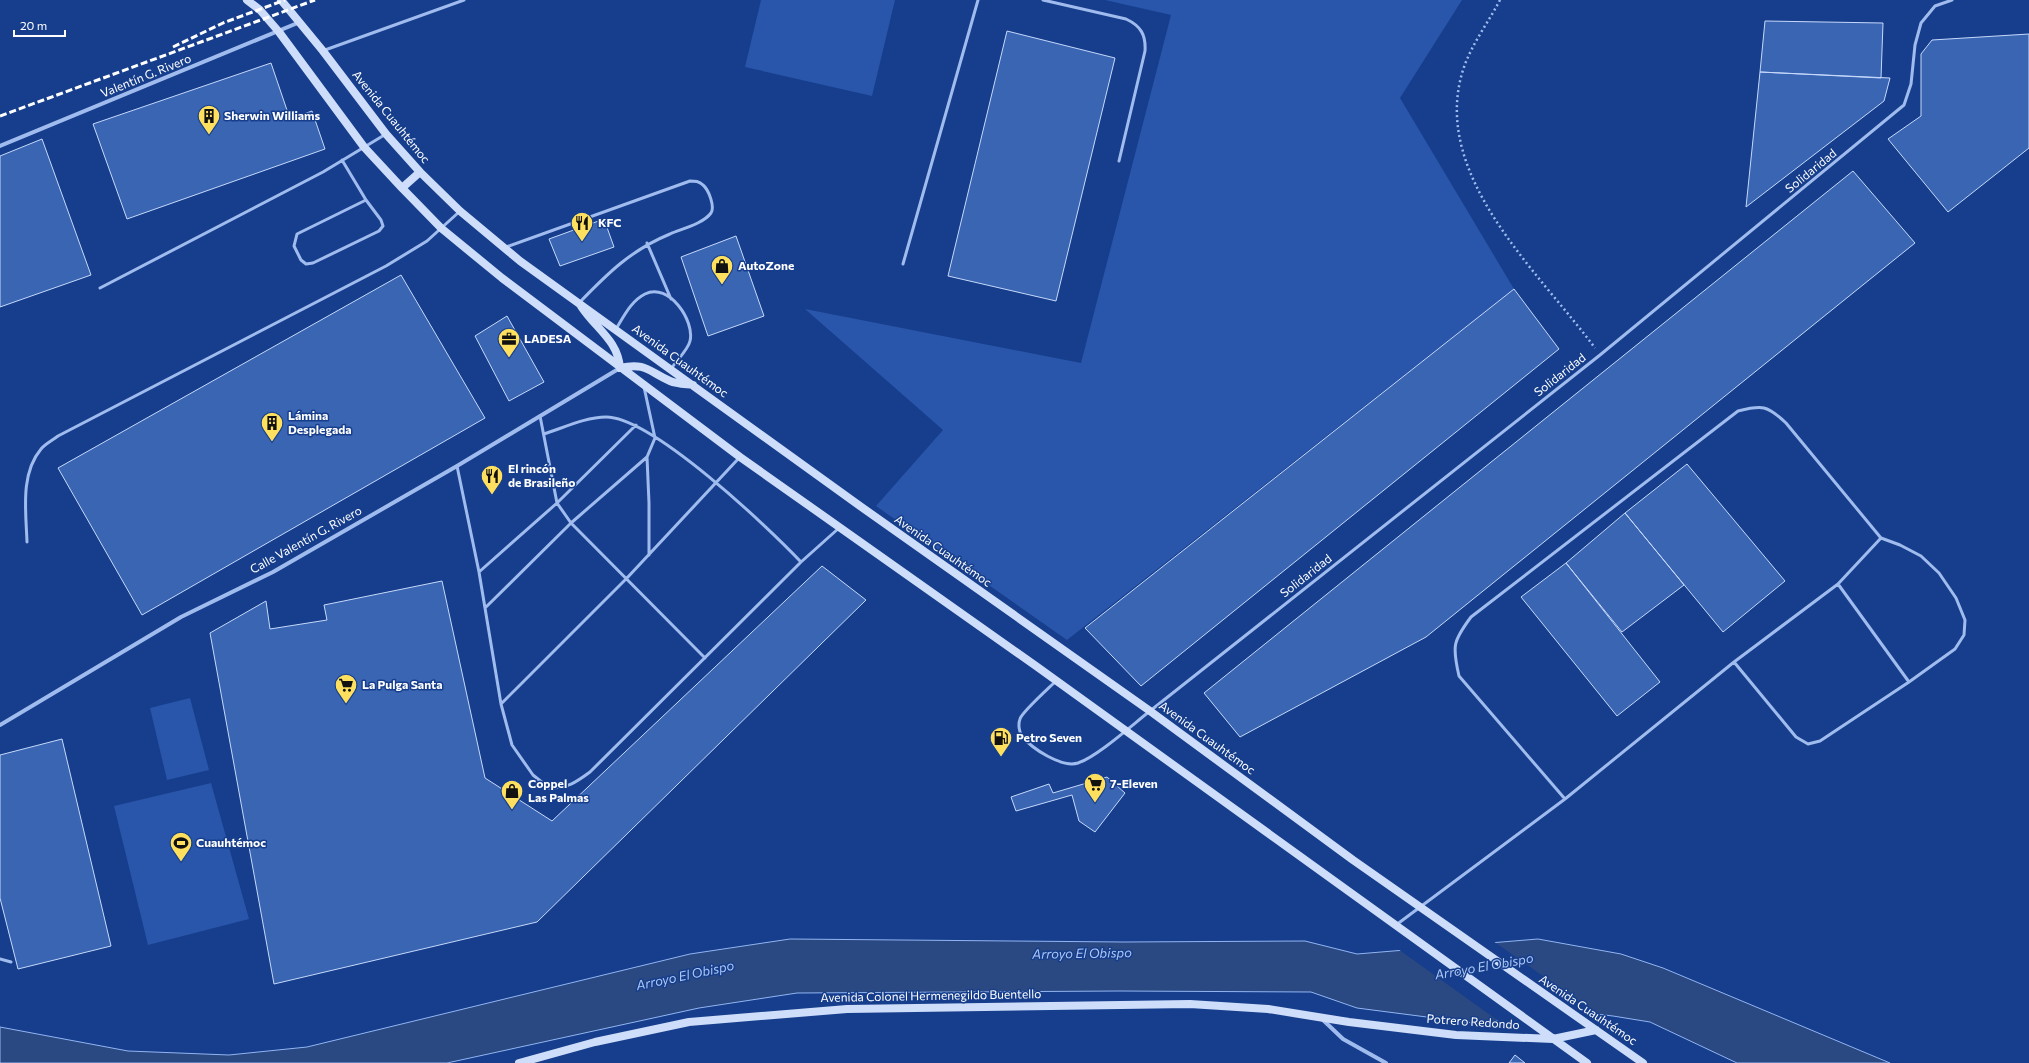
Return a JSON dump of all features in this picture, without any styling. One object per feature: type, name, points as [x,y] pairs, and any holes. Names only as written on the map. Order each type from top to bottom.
[{"type":"main road","points":[[247,0],[260,10],[279,32],[364,147],[441,228],[502,278],[740,457],[1056,681],[1587,1063]]},
{"type":"main road","name":"Avenida Cuauhtémoc","points":[[282,0],[386,134],[420,172],[460,211],[505,248],[615,330],[853,501],[1150,711],[1347,856],[1643,1063]]},
{"type":"main road","points":[[402,188],[420,172]]},
{"type":"main road","points":[[579,303],[590,320],[617,350],[620,368]]},
{"type":"main road","points":[[620,368],[633,365],[641,366],[650,369],[671,382],[694,386]]},
{"type":"main road","name":"Avenida Colonel Hermenegildo Buentello","points":[[518,1063],[595,1042],[688,1022],[840,1009],[1190,1004],[1268,1009],[1349,1022]]},
{"type":"main road","name":"Potrero Redondo","points":[[1349,1022],[1456,1035],[1553,1039],[1596,1030]]},
{"type":"street","name":"Valentín G. Rivero","points":[[0,146],[279,32],[300,22]]},
{"type":"street","name":"Calle Valentín G. Rivero","points":[[0,726],[181,617],[273,572],[457,466],[620,368]]},
{"type":"street","points":[[1320,1017],[1343,1039],[1385,1062]]},
{"type":"lane","points":[[323,51],[464,0]]},
{"type":"lane","points":[[902,264],[978,0]]},
{"type":"lane","points":[[1043,0],[1126,19],[1135,24],[1142,31],[1146,41],[1145,51],[1119,161]]},
{"type":"lane","name":"Solidaridad","points":[[1056,681],[1020,717],[1019,727],[1022,736],[1037,749],[1057,762],[1068,764],[1078,763],[1092,756],[1150,711],[1600,355],[1904,105],[1911,84],[1915,45],[1921,23],[1935,6],[1952,0]]},
{"type":"lane","points":[[100,288],[323,172],[386,134]]},
{"type":"lane","points":[[342,160],[366,200],[382,220],[383,226],[380,231],[312,263],[306,264],[301,260],[294,246],[297,234],[366,200]]},
{"type":"lane","points":[[505,248],[690,181],[697,181],[704,186],[712,203],[711,213],[703,220],[647,244],[621,262],[579,303]]},
{"type":"lane","points":[[27,542],[26,492],[30,470],[41,449],[58,436],[386,266],[427,241],[460,211]]},
{"type":"lane","points":[[647,244],[671,298],[689,325],[691,335],[690,343],[671,369]]},
{"type":"lane","points":[[615,330],[634,302],[647,293],[659,292],[671,298]]},
{"type":"lane","points":[[643,385],[655,438],[647,457],[650,555]]},
{"type":"lane","points":[[1565,799],[1459,676],[1454,656],[1457,636],[1471,618],[1738,411],[1757,406],[1773,411],[1786,423],[1881,538],[1900,545],[1921,556],[1939,573],[1956,598],[1965,620],[1964,635],[1955,649],[1909,682],[1820,741],[1808,744],[1796,737],[1734,662]]},
{"type":"lane","points":[[540,416],[557,502],[571,523],[627,578],[704,658]]},
{"type":"lane","points":[[544,434],[606,417],[616,418],[636,425],[715,483],[764,525],[802,562]]},
{"type":"lane","points":[[479,572],[557,502],[636,425]]},
{"type":"lane","points":[[484,608],[571,523],[647,457]]},
{"type":"lane","points":[[501,704],[650,555],[740,457]]},
{"type":"lane","points":[[457,466],[479,572],[501,704],[512,745],[533,774],[549,788],[564,788],[578,781],[590,772],[704,658],[839,528]]},
{"type":"lane","points":[[1396,925],[1565,799],[1734,662],[1838,584],[1881,538]]},
{"type":"lane","points":[[1838,584],[1909,682]]},
{"type":"lane","points":[[0,958],[12,962]]},
{"type":"path","points":[[1500,0],[1463,68],[1456,108],[1458,137],[1467,167],[1482,199],[1515,247],[1600,355]]},
{"type":"shaded area","points":[[761,0],[895,0],[872,96],[745,67]]},
{"type":"shaded area","points":[[1105,0],[1462,0],[1400,98],[1514,289],[1067,640],[876,506],[943,430],[805,309],[1081,363],[1171,15]]},
{"type":"shaded area","points":[[190,698],[209,770],[167,780],[150,708]]},
{"type":"shaded area","name":"Cuauhtémoc","points":[[211,783],[249,919],[148,945],[114,806]]},
{"type":"water","name":"Arroyo El Obispo","points":[[790,939],[1123,942],[1305,941],[1357,954],[1538,939],[1621,954],[1663,968],[1890,1063],[1737,1063],[1650,1022],[1562,1010],[1520,1015],[1481,1024],[1357,1008],[1311,992],[1119,991],[797,993],[699,1008],[447,1063],[0,1063],[0,1027],[128,1051],[229,1055],[307,1047],[690,954]]},
{"type":"pier","points":[[1493,941],[1600,1016],[1562,1012],[1520,1017],[1500,1022],[1398,949]]},
{"type":"building","points":[[1765,21],[1883,23],[1881,78],[1760,72]]},
{"type":"building","points":[[1007,31],[1115,58],[1056,301],[948,276]]},
{"type":"building","points":[[2029,34],[2029,148],[1948,212],[1888,139],[1921,116],[1921,54],[1932,40]]},
{"type":"building","name":"Sherwin Williams","points":[[271,63],[290,119],[312,111],[325,149],[127,219],[93,124]]},
{"type":"building","points":[[1760,72],[1890,78],[1884,101],[1746,207]]},
{"type":"building","points":[[42,139],[91,275],[0,307],[0,156]]},
{"type":"building","points":[[1853,171],[1915,243],[1426,637],[1240,737],[1204,693]]},
{"type":"building","name":"KFC","points":[[604,219],[614,247],[560,266],[549,239]]},
{"type":"building","name":"AutoZone","points":[[736,236],[764,316],[708,336],[681,257]]},
{"type":"building","name":"Lámina Desplegada","points":[[401,275],[485,418],[142,615],[58,468]]},
{"type":"building","points":[[1514,289],[1559,349],[1141,686],[1085,628]]},
{"type":"building","name":"LADESA","points":[[507,316],[544,382],[509,401],[475,336]]},
{"type":"building","points":[[1687,464],[1785,581],[1723,632],[1625,513]]},
{"type":"building","points":[[1625,513],[1684,585],[1622,632],[1566,563]]},
{"type":"building","points":[[1566,563],[1660,682],[1617,716],[1521,597]]},
{"type":"building","name":"La Pulga Santa","points":[[822,566],[866,600],[537,922],[274,984],[210,633],[266,601],[270,629],[327,620],[324,605],[442,581],[485,778],[552,821]]},
{"type":"building","points":[[62,739],[111,946],[18,969],[0,898],[0,755]]},
{"type":"building","name":"7-Eleven","points":[[1107,777],[1125,793],[1095,832],[1079,821],[1072,795],[1016,811],[1011,797],[1049,784],[1053,793]]},
{"type":"building","points":[[1515,1055],[1525,1063],[1509,1063]]},
{"type":"railway","points":[[173,47],[223,23],[285,0]]},
{"type":"railway","points":[[0,116],[315,0]]},
{"type":"place","name":"Sherwin Williams","points":[[209,136]]},
{"type":"place","name":"KFC","points":[[582,242]]},
{"type":"place","name":"AutoZone","points":[[722,286]]},
{"type":"place","name":"LADESA","points":[[509,358]]},
{"type":"place","name":"Lámina Desplegada","points":[[272,442]]},
{"type":"place","name":"El rincón de Brasileño","points":[[492,496]]},
{"type":"place","name":"La Pulga Santa","points":[[346,704]]},
{"type":"place","name":"Petro Seven","points":[[1001,758]]},
{"type":"place","name":"7-Eleven","points":[[1095,804]]},
{"type":"place","name":"Coppel Las Palmas","points":[[512,810]]},
{"type":"place","name":"Cuauhtémoc","points":[[181,862]]}]
